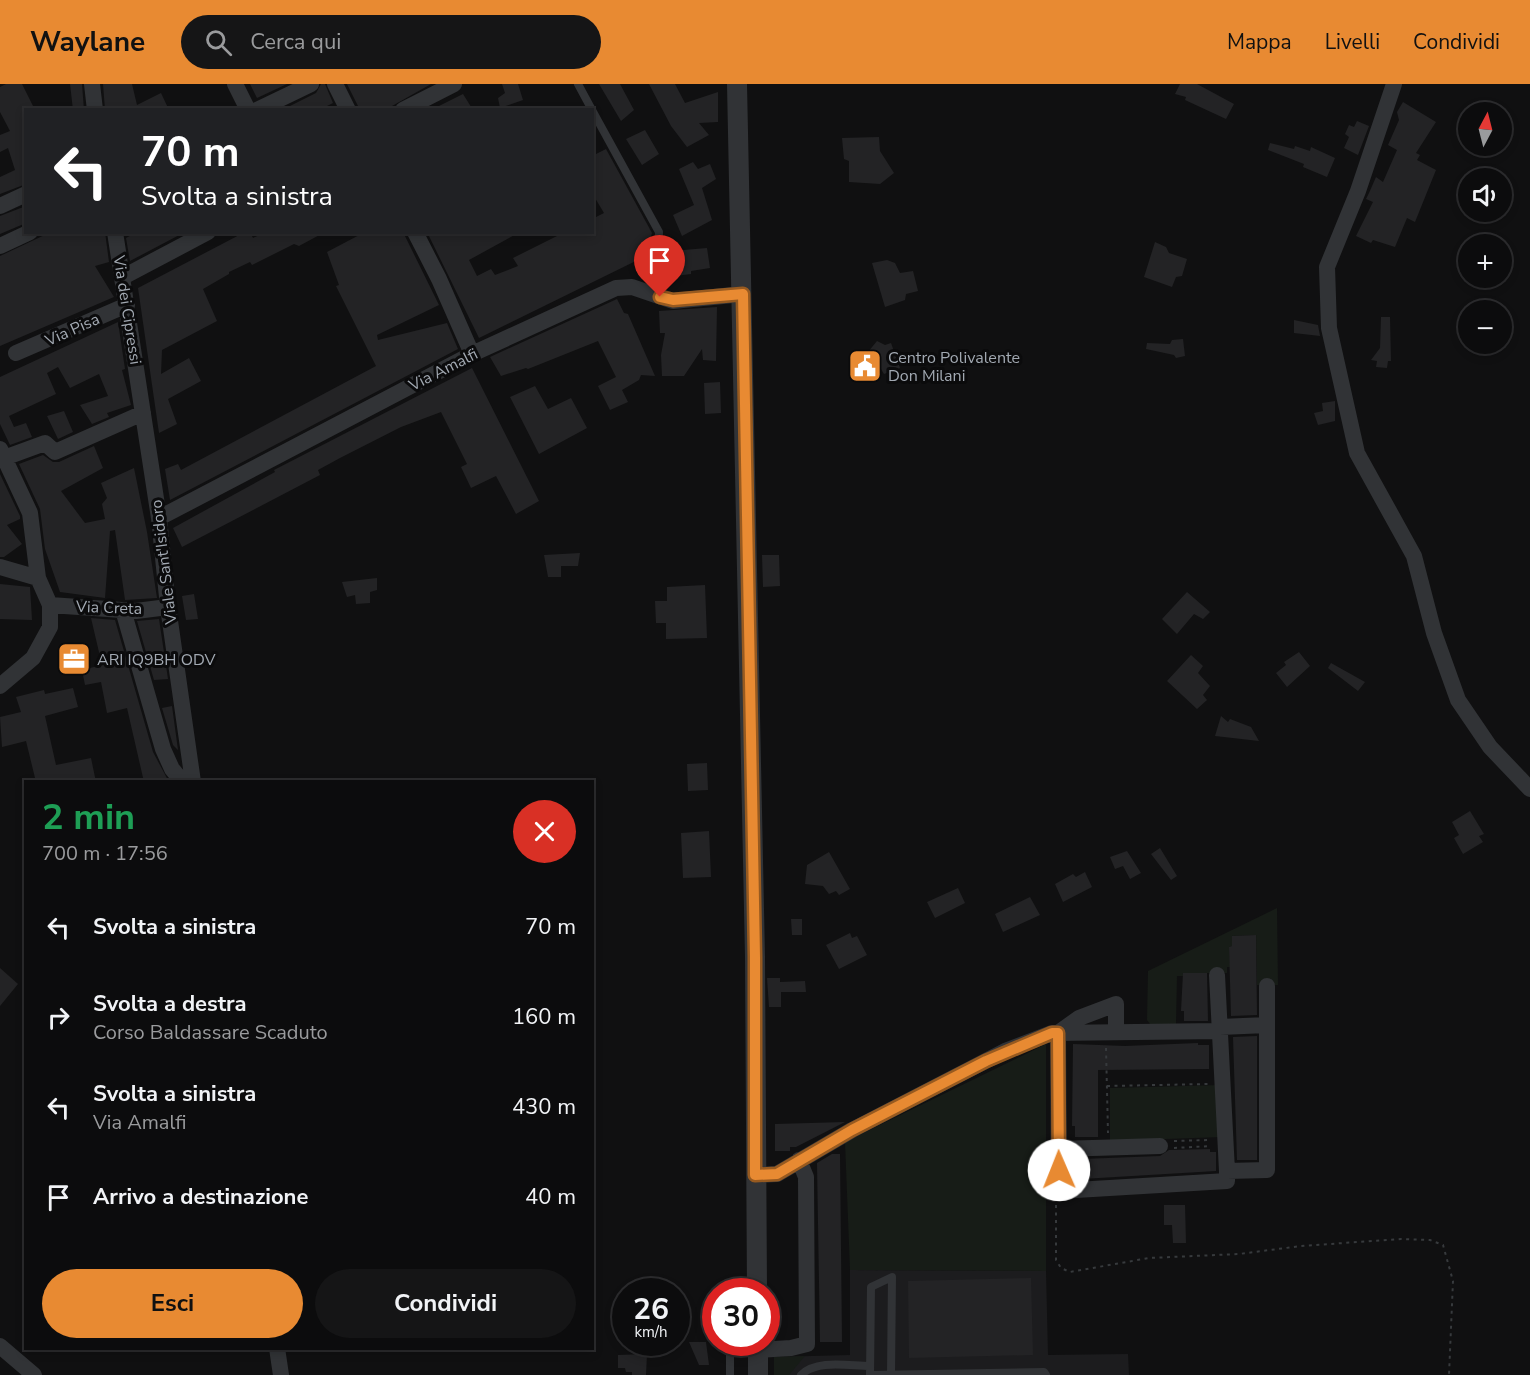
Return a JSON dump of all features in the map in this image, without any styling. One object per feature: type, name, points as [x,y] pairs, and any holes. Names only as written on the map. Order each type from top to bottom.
[{"type":"street","points":[[92,84],[95,108]]},
{"type":"street","points":[[235,84],[247,108]]},
{"type":"street","points":[[261,108],[310,84]]},
{"type":"street","points":[[335,84],[347,108]]},
{"type":"street","points":[[407,108],[454,84]]},
{"type":"street","points":[[737,84],[743,294],[754,945],[757,1278]]},
{"type":"street","points":[[1394,84],[1358,191],[1327,267],[1329,328],[1357,453],[1414,556],[1434,633],[1458,700],[1490,747],[1530,789]]},
{"type":"street","points":[[0,206],[24,195]]},
{"type":"street","points":[[0,246],[26,234]]},
{"type":"street","points":[[123,277],[204,234]]},
{"type":"street","points":[[416,234],[440,279],[472,354]]},
{"type":"street","name":"Via dei Cipressi","points":[[116,238],[138,378]]},
{"type":"street","name":"Via Amalfi","points":[[159,518],[472,354],[616,288],[632,287],[673,300],[743,294]]},
{"type":"street","name":"Via Pisa","points":[[16,354],[127,305]]},
{"type":"street","name":"Viale Sant'Isidoro","points":[[138,378],[159,518],[168,607],[193,780]]},
{"type":"street","points":[[0,686],[33,658],[50,627],[50,605],[38,578],[30,513],[2,453],[45,442],[55,452],[143,413]]},
{"type":"street","points":[[0,567],[38,578]]},
{"type":"street","name":"Via Creta","points":[[50,605],[123,610],[168,607]]},
{"type":"street","points":[[123,610],[163,749],[172,770],[181,780]]},
{"type":"street","points":[[1058,1033],[1059,1191],[1227,1181],[1217,975]]},
{"type":"street","points":[[1227,1171],[1267,1170],[1267,986]]},
{"type":"street","points":[[755,1175],[777,1174],[799,1160],[1005,1051],[1058,1033],[1080,1018],[1116,1004],[1116,1031]]},
{"type":"street","points":[[1058,1033],[1220,1029],[1267,1025]]},
{"type":"street","points":[[1059,1149],[1168,1145]]},
{"type":"street","points":[[780,1347],[792,1348],[807,1344],[806,1177],[799,1160]]},
{"type":"street","points":[[0,1346],[34,1375]]},
{"type":"street","points":[[277,1350],[281,1375]]},
{"type":"street","points":[[758,1356],[758,1375]]},
{"type":"lane","points":[[578,84],[591,108]]},
{"type":"lane","points":[[594,114],[659,232],[657,271],[648,293]]},
{"type":"lane","points":[[870,1372],[871,1287],[892,1277],[891,1374]]},
{"type":"lane","points":[[730,1356],[730,1375]]},
{"type":"lane","points":[[801,1375],[807,1369],[818,1366],[891,1374],[1044,1372],[1046,1375]]},
{"type":"path","points":[[1106,1046],[1108,1148]]},
{"type":"path","points":[[1107,1086],[1223,1084]]},
{"type":"path","points":[[1168,1145],[1225,1139]]},
{"type":"path","points":[[1168,1145],[1203,1147]]},
{"type":"path","points":[[1059,1191],[1056,1197],[1056,1260],[1061,1268],[1070,1272],[1149,1258],[1239,1254],[1301,1246],[1401,1239],[1430,1240],[1443,1245],[1447,1252],[1453,1281],[1449,1375]]},
{"type":"shaded area","points":[[1277,908],[1278,985],[1257,985],[1256,935],[1232,936],[1232,946],[1229,947],[1230,967],[1227,967],[1227,973],[1184,973],[1183,976],[1177,976],[1176,1024],[1150,1024],[1147,1020],[1148,971]]},
{"type":"shaded area","points":[[1046,1044],[1046,1271],[850,1270],[845,1142]]},
{"type":"shaded area","points":[[1221,1085],[1222,1137],[1110,1141],[1110,1088]]},
{"type":"shaded area","points":[[850,1270],[1046,1271],[1048,1355],[1128,1354],[1129,1375],[774,1375],[774,1357],[850,1355]]},
{"type":"shaded area","points":[[805,1356],[789,1375],[774,1375],[774,1357]]},
{"type":"building","points":[[6,84],[22,84],[34,108],[24,108],[24,185],[0,194],[0,177],[15,170],[8,148],[0,152],[0,135],[10,131],[0,112],[0,87]]},
{"type":"building","points":[[70,84],[82,84],[84,108],[73,108]]},
{"type":"building","points":[[103,84],[132,84],[137,105],[161,93],[168,108],[105,108]]},
{"type":"building","points":[[250,84],[287,84],[257,98]]},
{"type":"building","points":[[321,84],[325,84],[333,103],[323,108],[286,108],[316,93]]},
{"type":"building","points":[[347,84],[431,84],[389,108],[359,108]]},
{"type":"building","points":[[502,84],[518,84],[523,100],[500,108],[498,98],[505,93]]},
{"type":"building","points":[[599,84],[620,84],[634,110],[621,121]]},
{"type":"building","points":[[649,84],[675,84],[685,103],[718,92],[718,122],[699,123],[709,135],[687,147],[671,126]]},
{"type":"building","points":[[1180,84],[1197,84],[1234,104],[1226,119],[1185,100],[1186,97],[1175,94]]},
{"type":"building","points":[[463,94],[472,108],[435,108]]},
{"type":"building","points":[[1403,102],[1436,122],[1416,153],[1420,155],[1417,160],[1436,170],[1415,222],[1407,218],[1395,247],[1373,240],[1371,243],[1356,236],[1373,202],[1366,199],[1376,177],[1383,182],[1397,150],[1388,145],[1399,120],[1397,112]]},
{"type":"building","points":[[1357,121],[1369,126],[1358,155],[1344,148],[1349,137],[1345,134],[1349,125],[1354,127]]},
{"type":"building","points":[[645,130],[659,154],[642,165],[626,139]]},
{"type":"building","points":[[879,137],[880,151],[894,173],[880,184],[849,182],[849,161],[844,159],[842,138]]},
{"type":"building","points":[[1270,143],[1294,149],[1295,146],[1310,151],[1311,147],[1335,158],[1327,177],[1303,167],[1304,164],[1268,150]]},
{"type":"building","points":[[606,149],[652,233],[646,253],[652,253],[479,338],[428,234],[516,234],[469,260],[477,276],[491,269],[495,275],[518,266],[513,258],[561,234],[594,234],[594,218],[604,213],[594,196],[594,155]]},
{"type":"building","points":[[693,162],[698,169],[710,164],[716,179],[702,188],[712,220],[682,236],[673,215],[694,205],[679,169]]},
{"type":"building","points":[[24,207],[24,224],[0,234],[0,216]]},
{"type":"building","points":[[47,234],[105,234],[109,262],[95,266],[114,297],[0,346],[0,256]]},
{"type":"building","points":[[133,234],[181,234],[130,261],[126,238]]},
{"type":"building","points":[[241,234],[251,234],[253,238],[262,234],[321,234],[299,246],[294,244],[252,265],[250,262],[203,289],[217,321],[162,350],[161,374],[189,358],[201,381],[168,399],[177,424],[159,433],[138,288]]},
{"type":"building","points":[[361,234],[404,234],[439,305],[377,335],[378,340],[447,323],[458,349],[170,500],[165,469],[178,464],[181,470],[376,366],[336,286],[339,285],[327,252]]},
{"type":"building","points":[[1155,242],[1166,247],[1169,253],[1187,259],[1182,276],[1176,277],[1172,287],[1144,277]]},
{"type":"building","points":[[707,248],[710,268],[675,276],[672,251]]},
{"type":"building","points":[[887,260],[895,263],[900,273],[913,271],[918,291],[906,294],[905,300],[885,307],[872,263]]},
{"type":"building","points":[[617,299],[624,313],[628,314],[655,376],[641,375],[639,380],[622,390],[628,402],[610,410],[598,386],[616,377],[598,341],[528,369],[501,376],[490,357]]},
{"type":"building","points":[[717,307],[716,361],[703,360],[702,349],[684,376],[662,376],[661,355],[665,333],[660,333],[659,311]]},
{"type":"building","points":[[1381,317],[1390,317],[1391,361],[1388,361],[1387,368],[1376,367],[1377,361],[1371,360],[1380,348]]},
{"type":"building","points":[[1294,320],[1318,325],[1320,336],[1294,333]]},
{"type":"building","points":[[118,322],[125,369],[122,370],[131,405],[107,413],[109,417],[92,424],[80,405],[108,396],[99,374],[70,388],[58,367],[47,373],[56,394],[9,416],[14,427],[26,423],[32,437],[10,445],[0,424],[0,377]]},
{"type":"building","points":[[1183,339],[1185,356],[1176,358],[1174,355],[1146,349],[1147,343],[1170,344],[1172,340]]},
{"type":"building","points":[[877,341],[885,345],[891,343],[900,368],[884,374],[881,369],[857,373],[863,358]]},
{"type":"building","points":[[472,368],[539,501],[516,514],[496,476],[471,488],[461,467],[467,464],[441,412],[401,427],[340,458],[318,470],[320,475],[182,547],[173,528],[275,472],[274,470]]},
{"type":"building","points":[[720,382],[721,413],[705,414],[704,383]]},
{"type":"building","points":[[535,386],[548,409],[571,398],[587,428],[539,454],[510,397]]},
{"type":"building","points":[[1335,401],[1335,421],[1318,425],[1314,413],[1323,411],[1322,403]]},
{"type":"building","points":[[64,411],[73,432],[58,439],[47,416]]},
{"type":"building","points":[[94,446],[103,468],[61,491],[85,523],[105,519],[102,504],[107,498],[101,483],[134,468],[157,598],[125,600],[115,530],[110,531],[105,598],[60,592],[45,549],[40,509],[19,464],[43,455],[53,462],[59,462]]},
{"type":"building","points":[[0,474],[20,516],[20,519],[7,525],[22,544],[4,557],[0,557]]},
{"type":"building","points":[[580,553],[578,566],[561,566],[561,577],[548,577],[544,555]]},
{"type":"building","points":[[762,555],[779,555],[780,586],[763,587]]},
{"type":"building","points":[[377,578],[377,590],[370,592],[370,603],[356,604],[355,595],[347,597],[342,582]]},
{"type":"building","points":[[0,584],[30,587],[32,620],[0,619]]},
{"type":"building","points":[[705,585],[707,638],[666,639],[666,623],[656,623],[655,601],[667,601],[667,587]]},
{"type":"building","points":[[1187,592],[1210,612],[1203,619],[1194,614],[1177,634],[1162,619]]},
{"type":"building","points":[[194,594],[198,619],[186,620],[182,596]]},
{"type":"building","points":[[91,618],[115,620],[153,752],[168,780],[144,780],[127,708],[107,713],[101,682],[85,685],[82,670],[102,665]]},
{"type":"building","points":[[159,619],[168,679],[154,680],[137,621]]},
{"type":"building","points":[[1299,652],[1310,666],[1287,687],[1276,673],[1286,665],[1284,662]]},
{"type":"building","points":[[1191,655],[1203,666],[1198,673],[1210,686],[1203,695],[1207,700],[1197,709],[1167,681]]},
{"type":"building","points":[[1331,663],[1365,682],[1358,691],[1328,668]]},
{"type":"building","points":[[73,688],[78,707],[45,716],[56,765],[91,758],[96,780],[36,780],[26,741],[2,747],[0,717],[21,712],[16,697],[44,690],[45,694]]},
{"type":"building","points":[[172,706],[178,750],[173,745],[162,708]]},
{"type":"building","points":[[1221,716],[1228,722],[1230,719],[1251,727],[1259,741],[1215,736]]},
{"type":"building","points":[[707,763],[708,790],[688,791],[687,764]]},
{"type":"building","points":[[1470,811],[1484,834],[1479,836],[1483,842],[1463,854],[1454,838],[1459,835],[1452,822]]},
{"type":"building","points":[[709,831],[711,877],[683,878],[681,833]]},
{"type":"building","points":[[1160,848],[1177,876],[1171,880],[1151,854]]},
{"type":"building","points":[[1127,851],[1141,873],[1130,879],[1123,866],[1115,869],[1110,857]]},
{"type":"building","points":[[829,852],[850,889],[839,895],[836,891],[829,894],[823,886],[805,884],[807,865]]},
{"type":"building","points":[[1085,872],[1092,887],[1063,902],[1055,884],[1073,874],[1076,877]]},
{"type":"building","points":[[958,888],[965,903],[935,918],[927,902]]},
{"type":"building","points":[[1030,897],[1040,915],[1003,932],[995,914]]},
{"type":"building","points":[[791,919],[802,919],[802,935],[792,935]]},
{"type":"building","points":[[850,933],[852,938],[857,936],[867,955],[839,969],[826,945]]},
{"type":"building","points":[[1256,935],[1257,1015],[1231,1016],[1229,947],[1232,946],[1232,936]]},
{"type":"building","points":[[0,968],[18,984],[0,1006]]},
{"type":"building","points":[[1183,973],[1207,973],[1208,1021],[1184,1021],[1184,1011],[1181,1011]]},
{"type":"building","points":[[767,978],[780,978],[780,982],[805,981],[806,992],[781,992],[781,1007],[769,1007]]},
{"type":"building","points":[[1257,1036],[1257,1160],[1237,1160],[1233,1037]]},
{"type":"building","points":[[1198,1043],[1198,1045],[1209,1045],[1209,1069],[1098,1070],[1098,1137],[1075,1137],[1075,1126],[1072,1126],[1073,1044],[1125,1046]]},
{"type":"building","points":[[845,1122],[796,1147],[790,1147],[790,1151],[775,1151],[775,1124]]},
{"type":"building","points":[[1210,1149],[1210,1152],[1216,1152],[1216,1171],[1082,1179],[1082,1159],[1160,1156],[1169,1150]]},
{"type":"building","points":[[832,1154],[840,1154],[842,1342],[820,1342],[817,1163]]},
{"type":"building","points":[[1164,1205],[1185,1205],[1186,1243],[1173,1243],[1172,1225],[1164,1225]]},
{"type":"building","points":[[1031,1278],[1033,1355],[909,1358],[908,1281]]},
{"type":"building","points":[[690,1342],[702,1342],[702,1356],[708,1356],[709,1365],[699,1365]]},
{"type":"building","points":[[618,1356],[647,1356],[646,1375],[632,1375],[632,1372],[626,1372],[625,1368],[618,1368]]},
{"type":"place","name":"Centro Polivalente Don Milani","points":[[865,366]]},
{"type":"place","name":"ARI IQ9BH ODV","points":[[74,659]]},
{"type":"route","points":[[660,297],[673,300],[743,294],[755,957],[755,1175],[777,1174],[852,1130],[1005,1051],[1052,1033],[1058,1033],[1059,1170]]}]
